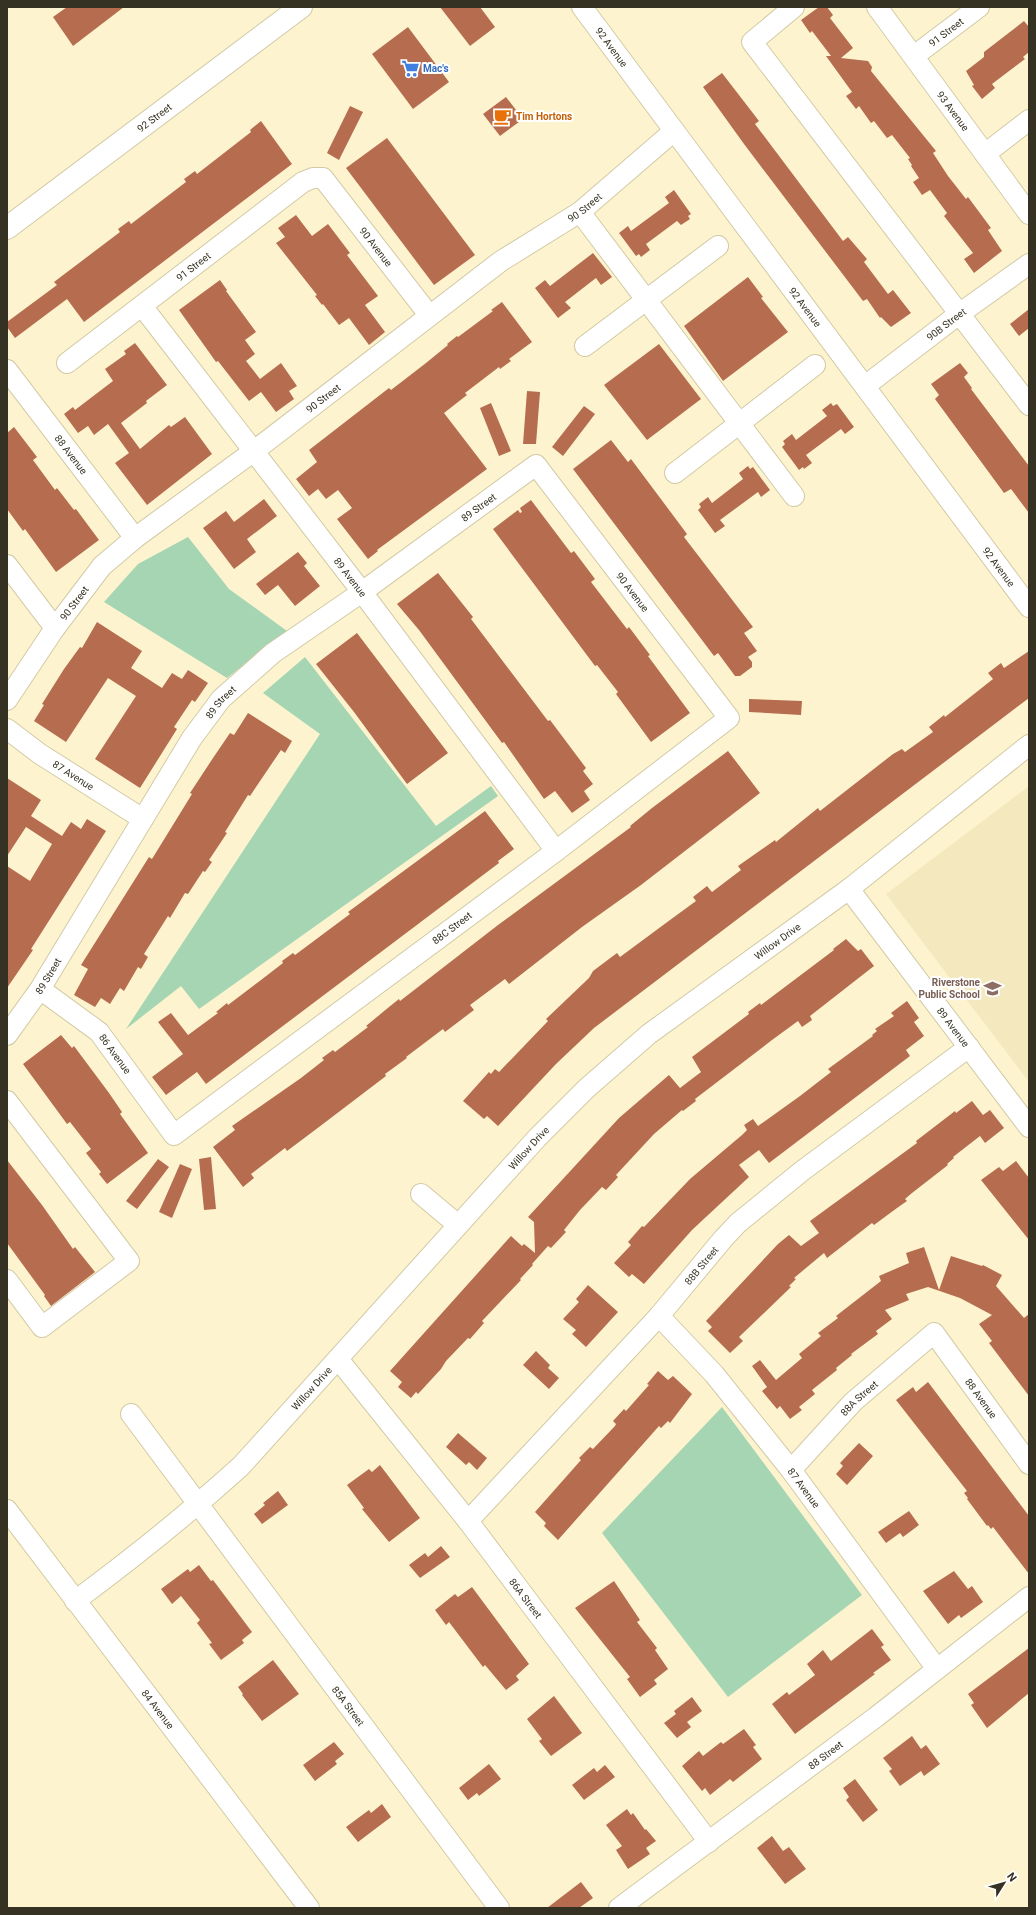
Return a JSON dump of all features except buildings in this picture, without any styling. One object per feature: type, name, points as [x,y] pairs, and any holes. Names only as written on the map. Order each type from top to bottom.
[{"type":"main road","name":"92 Street","points":[[7,228],[301,7]]},
{"type":"street","name":"92 Avenue","points":[[582,7],[1029,607]]},
{"type":"street","points":[[794,7],[752,42],[1029,405]]},
{"type":"street","name":"93 Avenue","points":[[877,7],[1029,214]]},
{"type":"street","name":"91 Street","points":[[914,56],[979,7]]},
{"type":"street","points":[[985,154],[1029,120]]},
{"type":"street","name":"90 Street","points":[[7,700],[55,628],[102,566],[134,538],[254,451],[502,261],[580,212],[674,131]]},
{"type":"street","name":"91 Street","points":[[67,363],[304,182],[313,178],[323,178]]},
{"type":"street","name":"90 Avenue","points":[[323,178],[430,315]]},
{"type":"street","points":[[580,212],[794,496]]},
{"type":"street","points":[[584,346],[718,246]]},
{"type":"street","name":"90B Street","points":[[865,386],[959,314],[1029,264]]},
{"type":"street","name":"89 Avenue","points":[[142,306],[362,592],[556,851]]},
{"type":"street","points":[[675,473],[815,366]]},
{"type":"street","name":"88 Avenue","points":[[7,370],[134,538]]},
{"type":"street","name":"90 Avenue","points":[[536,465],[729,718]]},
{"type":"street","name":"89 Street","points":[[7,1035],[40,989],[192,738],[221,699],[273,653],[362,592],[536,465]]},
{"type":"street","points":[[7,565],[55,628]]},
{"type":"street","name":"88C Street","points":[[174,1135],[556,851],[729,718]]},
{"type":"street","name":"87 Avenue","points":[[7,729],[40,754],[143,819]]},
{"type":"street","name":"Willow Drive","points":[[75,1601],[199,1504],[241,1466],[537,1138],[587,1088],[649,1034],[849,889],[1029,745]]},
{"type":"street","name":"89 Avenue","points":[[849,889],[1029,1127]]},
{"type":"street","name":"86 Avenue","points":[[40,989],[99,1032],[174,1135]]},
{"type":"street","name":"88B Street","points":[[468,1521],[659,1316],[738,1223],[802,1171],[969,1047]]},
{"type":"street","points":[[7,1101],[129,1261],[42,1326],[7,1280]]},
{"type":"street","points":[[421,1194],[458,1225]]},
{"type":"street","name":"87 Avenue","points":[[659,1316],[714,1374],[792,1470],[937,1669]]},
{"type":"street","name":"88 Avenue","points":[[934,1333],[1029,1464]]},
{"type":"street","name":"88A Street","points":[[792,1470],[853,1402],[934,1333]]},
{"type":"street","name":"86A Street","points":[[338,1359],[468,1521],[709,1842]]},
{"type":"street","name":"85A Street","points":[[131,1414],[499,1908]]},
{"type":"street","name":"84 Avenue","points":[[7,1510],[309,1908]]},
{"type":"street","name":"88 Street","points":[[619,1908],[709,1842],[937,1669],[1029,1597]]},
{"type":"shaded area","name":"Riverstone Public School","points":[[1029,786],[1029,1082],[886,894]]},
{"type":"green space","points":[[188,537],[229,589],[287,631],[227,678],[104,602],[138,564]]},
{"type":"green space","points":[[305,657],[436,826],[491,786],[498,796],[199,1009],[181,986],[126,1029],[320,734],[263,693]]},
{"type":"green space","points":[[722,1407],[862,1595],[728,1697],[602,1533]]},
{"type":"place","name":"Mac's","points":[[410,68]]},
{"type":"place","name":"Tim Hortons","points":[[503,116]]},
{"type":"place","name":"Riverstone Public School","points":[[993,988]]}]
